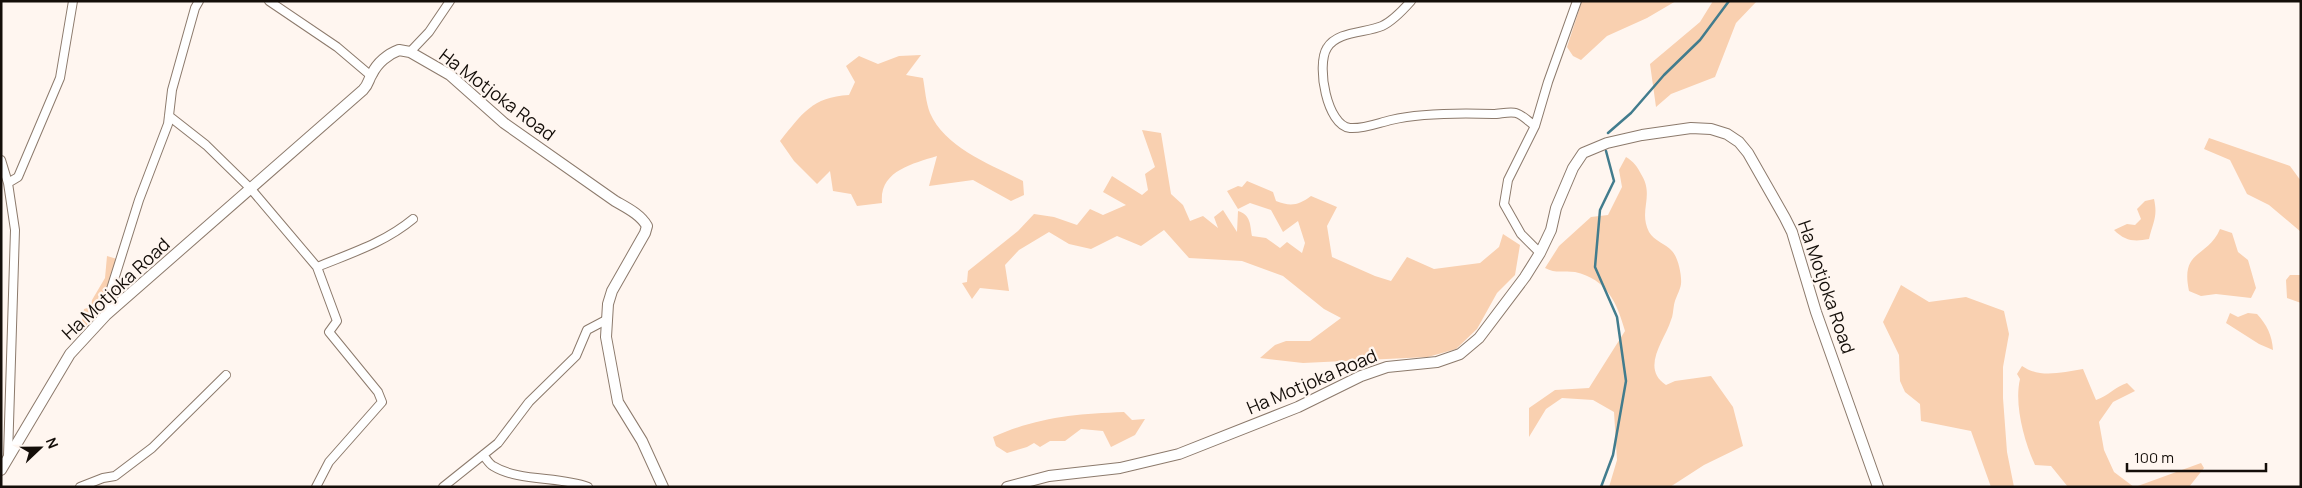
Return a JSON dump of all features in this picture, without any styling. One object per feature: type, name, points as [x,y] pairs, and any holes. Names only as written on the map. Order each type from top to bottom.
[{"type":"street","points":[[8,183],[18,176],[60,78],[73,1]]},
{"type":"street","points":[[106,315],[106,305],[139,200],[169,116],[172,90],[195,8],[199,1]]},
{"type":"street","points":[[269,1],[337,47],[370,76]]},
{"type":"street","points":[[410,52],[430,32],[450,1]]},
{"type":"street","points":[[1411,1],[1384,25],[1361,33],[1343,35],[1327,47],[1322,66],[1323,88],[1331,110],[1341,124],[1348,128],[1370,126],[1392,119],[1473,112],[1516,113],[1535,126]]},
{"type":"street","points":[[1540,253],[1521,234],[1504,204],[1508,180],[1535,126],[1548,82],[1578,1]]},
{"type":"street","name":"Ha Motjoka Road","points":[[1,470],[70,354],[106,315],[251,190],[368,85],[370,76],[383,60],[396,51],[410,52],[450,75],[504,123],[531,140],[575,174],[632,210],[644,221],[647,226],[645,233],[612,291],[606,320],[606,338],[618,402],[649,454],[663,487]]},
{"type":"street","points":[[169,116],[206,145],[251,190],[317,267],[337,321],[329,332],[378,392],[382,402],[329,462],[316,487]]},
{"type":"street","name":"Ha Motjoka Road","points":[[1007,487],[1049,476],[1120,468],[1179,454],[1298,407],[1370,373],[1387,367],[1437,362],[1460,354],[1479,338],[1525,277],[1540,253],[1551,230],[1556,208],[1572,168],[1582,153],[1607,143],[1667,131],[1712,129],[1727,134],[1748,152],[1792,232],[1816,312],[1878,487]]},
{"type":"street","points":[[1,160],[8,183],[15,230],[8,460]]},
{"type":"street","points":[[317,267],[377,244],[396,233],[413,219]]},
{"type":"street","points":[[443,487],[498,443],[529,402],[576,356],[587,330],[606,320]]},
{"type":"street","points":[[80,487],[103,478],[115,476],[152,448],[226,375]]},
{"type":"street","points":[[483,455],[492,466],[511,473],[577,483],[588,487]]},
{"type":"shaded area","points":[[1582,1],[1676,1],[1647,18],[1607,36],[1581,60],[1573,56],[1567,47]]},
{"type":"shaded area","points":[[1713,1],[1757,1],[1736,23],[1715,77],[1671,94],[1656,107],[1650,64],[1700,22]]},
{"type":"shaded area","points":[[921,55],[906,75],[923,78],[930,113],[937,125],[946,136],[970,154],[1023,181],[1024,195],[1011,201],[973,180],[929,186],[937,156],[917,162],[891,176],[882,192],[882,203],[857,206],[851,194],[833,191],[830,171],[817,184],[794,161],[780,141],[802,115],[817,103],[836,96],[849,95],[855,82],[846,66],[859,56],[878,64],[899,56]]},
{"type":"shaded area","points":[[1142,130],[1161,133],[1171,194],[1183,205],[1190,221],[1203,216],[1218,228],[1214,217],[1223,210],[1237,232],[1238,211],[1248,218],[1252,236],[1266,238],[1280,248],[1287,242],[1302,253],[1305,243],[1298,221],[1283,232],[1271,210],[1250,203],[1238,209],[1227,191],[1238,186],[1242,187],[1247,181],[1273,192],[1276,201],[1281,203],[1295,204],[1311,196],[1337,207],[1327,226],[1332,257],[1375,276],[1391,281],[1407,257],[1434,269],[1480,263],[1499,247],[1503,234],[1520,245],[1515,275],[1497,293],[1477,329],[1456,349],[1428,357],[1303,363],[1260,358],[1275,345],[1286,341],[1310,341],[1341,318],[1324,309],[1283,276],[1242,261],[1189,258],[1164,230],[1141,246],[1117,236],[1091,249],[1069,244],[1049,232],[1019,250],[1005,265],[1009,291],[980,288],[972,299],[962,283],[967,282],[968,271],[1018,231],[1034,214],[1054,217],[1077,225],[1090,209],[1103,215],[1126,205],[1103,192],[1112,176],[1142,195],[1148,190],[1145,174],[1155,167]]},
{"type":"shaded area","points":[[2209,138],[2290,166],[2301,181],[2301,232],[2269,205],[2247,194],[2230,160],[2204,149]]},
{"type":"shaded area","points":[[1626,157],[1637,166],[1645,182],[1647,196],[1645,217],[1649,232],[1674,254],[1681,276],[1672,318],[1656,354],[1655,370],[1659,378],[1666,385],[1675,381],[1711,376],[1733,407],[1743,446],[1704,465],[1670,487],[1609,487],[1617,460],[1614,412],[1593,400],[1562,398],[1546,409],[1529,437],[1529,408],[1555,390],[1589,388],[1625,331],[1614,302],[1603,286],[1586,275],[1545,268],[1559,246],[1591,217],[1608,215],[1622,187],[1619,170]]},
{"type":"shaded area","points":[[2154,199],[2155,215],[2149,239],[2130,240],[2114,230],[2127,224],[2135,225],[2141,219],[2137,209],[2145,201]]},
{"type":"shaded area","points":[[2220,229],[2232,233],[2238,252],[2248,260],[2256,288],[2251,298],[2216,294],[2201,296],[2189,291],[2188,268],[2197,255],[2215,238]]},
{"type":"shaded area","points":[[107,256],[117,259],[100,304],[84,329],[71,327],[82,321],[84,309],[91,307],[92,300],[105,278]]},
{"type":"shaded area","points":[[2290,275],[2301,275],[2301,303],[2287,298],[2286,280]]},
{"type":"shaded area","points":[[1901,285],[1929,302],[1966,297],[2004,311],[2009,334],[2003,367],[2003,398],[2007,452],[2014,487],[1991,487],[1971,431],[1921,421],[1920,404],[1905,392],[1900,381],[1899,355],[1883,322]]},
{"type":"shaded area","points":[[2230,313],[2238,317],[2248,313],[2257,314],[2268,330],[2273,350],[2259,344],[2226,323]]},
{"type":"shaded area","points":[[2022,366],[2029,370],[2044,373],[2059,373],[2083,369],[2096,400],[2127,383],[2135,391],[2113,402],[2099,422],[2104,450],[2114,472],[2134,487],[2068,487],[2051,466],[2035,465],[2027,445],[2019,411],[2018,389],[2020,379],[2017,374]]},
{"type":"shaded area","points":[[1124,412],[1132,420],[1145,419],[1135,435],[1111,447],[1103,431],[1081,429],[1065,441],[1050,441],[1040,447],[1034,443],[1007,453],[996,446],[993,437],[1041,421],[1089,414]]},
{"type":"shaded area","points":[[2201,463],[2204,468],[2189,487],[2135,487]]},
{"type":"waterway","points":[[1608,133],[1631,113],[1664,75],[1700,40],[1729,1]]},
{"type":"waterway","points":[[1601,487],[1613,455],[1626,381],[1617,317],[1595,267],[1600,210],[1614,181],[1606,151]]}]
